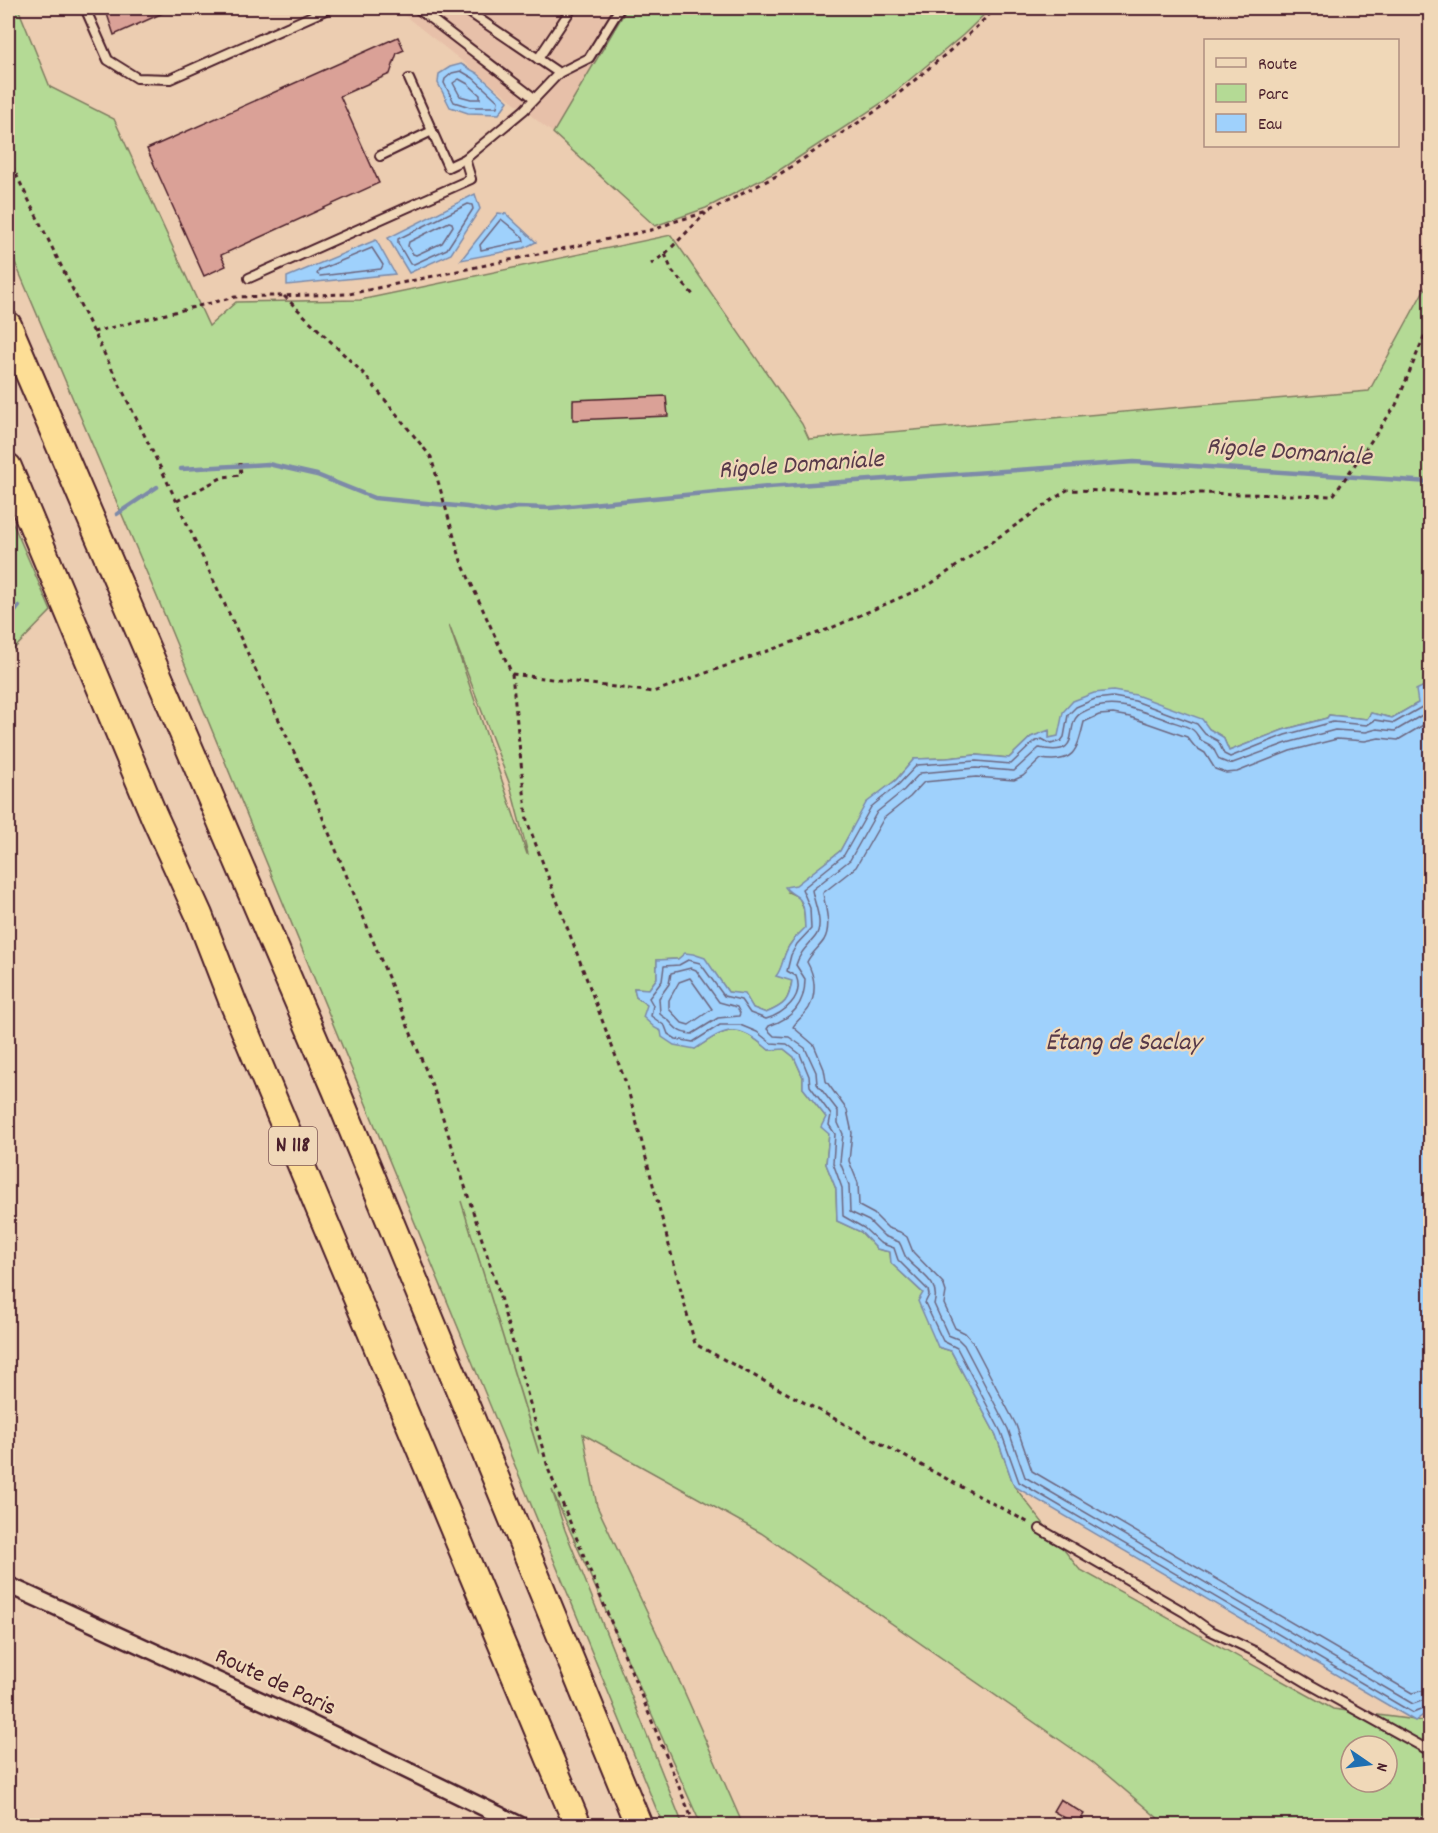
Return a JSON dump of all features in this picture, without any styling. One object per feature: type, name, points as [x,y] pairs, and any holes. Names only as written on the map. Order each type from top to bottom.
[{"type":"highway","name":"N 118","points":[[8,325],[336,1090],[639,1826]]},
{"type":"highway","name":"N 118","points":[[8,467],[154,816],[199,915],[578,1826]]},
{"type":"street","name":"Route de Paris","points":[[8,1585],[297,1716],[522,1826]]},
{"type":"lane","points":[[85,8],[108,60],[137,78],[170,79],[330,8]]},
{"type":"lane","points":[[417,8],[534,98]]},
{"type":"lane","points":[[463,8],[559,73]]},
{"type":"lane","points":[[538,59],[572,8]]},
{"type":"lane","points":[[409,79],[448,167],[465,159],[524,110],[559,73],[589,58],[620,8]]},
{"type":"lane","points":[[380,156],[432,131]]},
{"type":"lane","points":[[249,278],[471,179],[465,159]]},
{"type":"lane","points":[[1040,1529],[1184,1612],[1209,1630],[1254,1651],[1431,1751]]},
{"type":"path","points":[[93,332],[235,297],[350,294],[656,229],[707,212],[780,174],[885,105],[965,38],[996,8]]},
{"type":"path","points":[[8,158],[177,501],[309,784],[434,1090],[495,1283],[549,1471],[695,1826]]},
{"type":"path","points":[[651,264],[707,212]]},
{"type":"path","points":[[664,254],[672,271],[695,297]]},
{"type":"path","points":[[284,296],[364,375],[431,457],[461,561],[512,674],[527,821],[627,1086],[695,1344],[1040,1529]]},
{"type":"path","points":[[512,674],[653,692],[829,629],[929,585],[1066,490],[1333,496],[1396,405],[1431,322]]},
{"type":"path","points":[[177,501],[224,477],[241,475],[240,463]]},
{"type":"shaded area","points":[[395,8],[627,8],[553,133]]},
{"type":"green space","points":[[8,8],[18,8],[50,87],[114,119],[209,326],[236,302],[360,300],[671,235],[802,424],[809,439],[1369,391],[1430,279],[1430,686],[1426,685],[1418,703],[1392,718],[1371,713],[1367,719],[1329,715],[1327,718],[1283,730],[1229,751],[1223,737],[1209,729],[1201,719],[1049,738],[1049,731],[1031,737],[1009,758],[976,755],[914,759],[896,780],[867,803],[840,851],[788,892],[799,897],[804,910],[805,929],[790,945],[777,976],[792,980],[787,998],[782,1005],[766,1013],[753,1008],[745,995],[728,992],[705,959],[685,954],[678,959],[657,960],[657,978],[649,989],[634,988],[636,997],[647,1005],[661,1031],[695,1049],[724,1032],[732,1031],[748,1035],[769,1050],[784,1049],[794,1057],[803,1077],[803,1088],[826,1117],[829,1134],[826,1164],[836,1189],[837,1221],[861,1232],[877,1249],[890,1252],[891,1263],[924,1294],[938,1347],[951,1351],[996,1435],[1014,1486],[1079,1569],[1333,1709],[1430,1722],[1430,1825],[1166,1825],[1093,1763],[761,1533],[583,1434],[597,1506],[684,1691],[743,1825],[701,1825],[552,1490],[565,1530],[683,1825],[663,1825],[160,604],[8,246]],"holes":[[[449,625],[510,785],[528,854]],[[461,1201],[539,1453],[539,1454]]]},
{"type":"green space","points":[[627,8],[991,8],[963,35],[883,102],[778,171],[706,208],[655,226],[553,133]]},
{"type":"green space","points":[[8,512],[51,611],[8,655]]},
{"type":"water","points":[[461,64],[477,73],[508,101],[499,114],[468,113],[450,107],[438,83],[439,74],[450,67]]},
{"type":"water","points":[[475,194],[480,209],[451,254],[409,273],[388,238]]},
{"type":"water","points":[[498,213],[506,214],[536,242],[524,248],[461,260]]},
{"type":"water","points":[[376,240],[395,274],[287,285],[287,277]]},
{"type":"water","name":"Étang de Saclay","points":[[1426,685],[1430,686],[1430,1710],[1415,1721],[1014,1486],[996,1435],[951,1351],[938,1347],[918,1301],[923,1293],[891,1263],[890,1252],[877,1249],[861,1232],[837,1221],[836,1189],[826,1164],[829,1134],[821,1127],[826,1117],[803,1088],[803,1077],[794,1057],[784,1049],[769,1050],[748,1035],[732,1031],[724,1032],[695,1049],[674,1045],[662,1037],[661,1031],[643,1017],[647,1005],[636,997],[634,988],[649,989],[657,978],[657,960],[678,959],[685,953],[705,958],[728,992],[745,994],[753,1008],[766,1013],[782,1005],[787,998],[792,981],[776,976],[790,945],[805,928],[801,902],[785,887],[796,885],[840,851],[866,803],[896,780],[914,759],[976,755],[1009,758],[1031,737],[1049,730],[1049,738],[1058,736],[1063,712],[1073,701],[1094,693],[1113,691],[1136,695],[1202,719],[1209,729],[1223,737],[1229,751],[1283,730],[1327,718],[1329,715],[1367,719],[1371,713],[1392,718],[1418,703],[1416,690]]},
{"type":"building","points":[[105,8],[174,8],[114,35]]},
{"type":"building","points":[[398,37],[404,50],[397,53],[390,74],[340,96],[379,183],[221,255],[226,266],[204,276],[147,149]]},
{"type":"building","points":[[666,396],[668,416],[573,420],[573,400]]},
{"type":"building","points":[[1060,1799],[1084,1814],[1077,1825],[1053,1811]]},
{"type":"waterway","name":"Rigole Domaniale","points":[[181,469],[268,464],[317,475],[374,498],[495,512],[517,507],[549,508],[768,487],[1134,462],[1430,482]]},
{"type":"waterway","name":"Rigole Domaniale","points":[[117,514],[157,487]]},
{"type":"waterway","name":"Rigole Domaniale","points":[[8,620],[19,606]]}]
